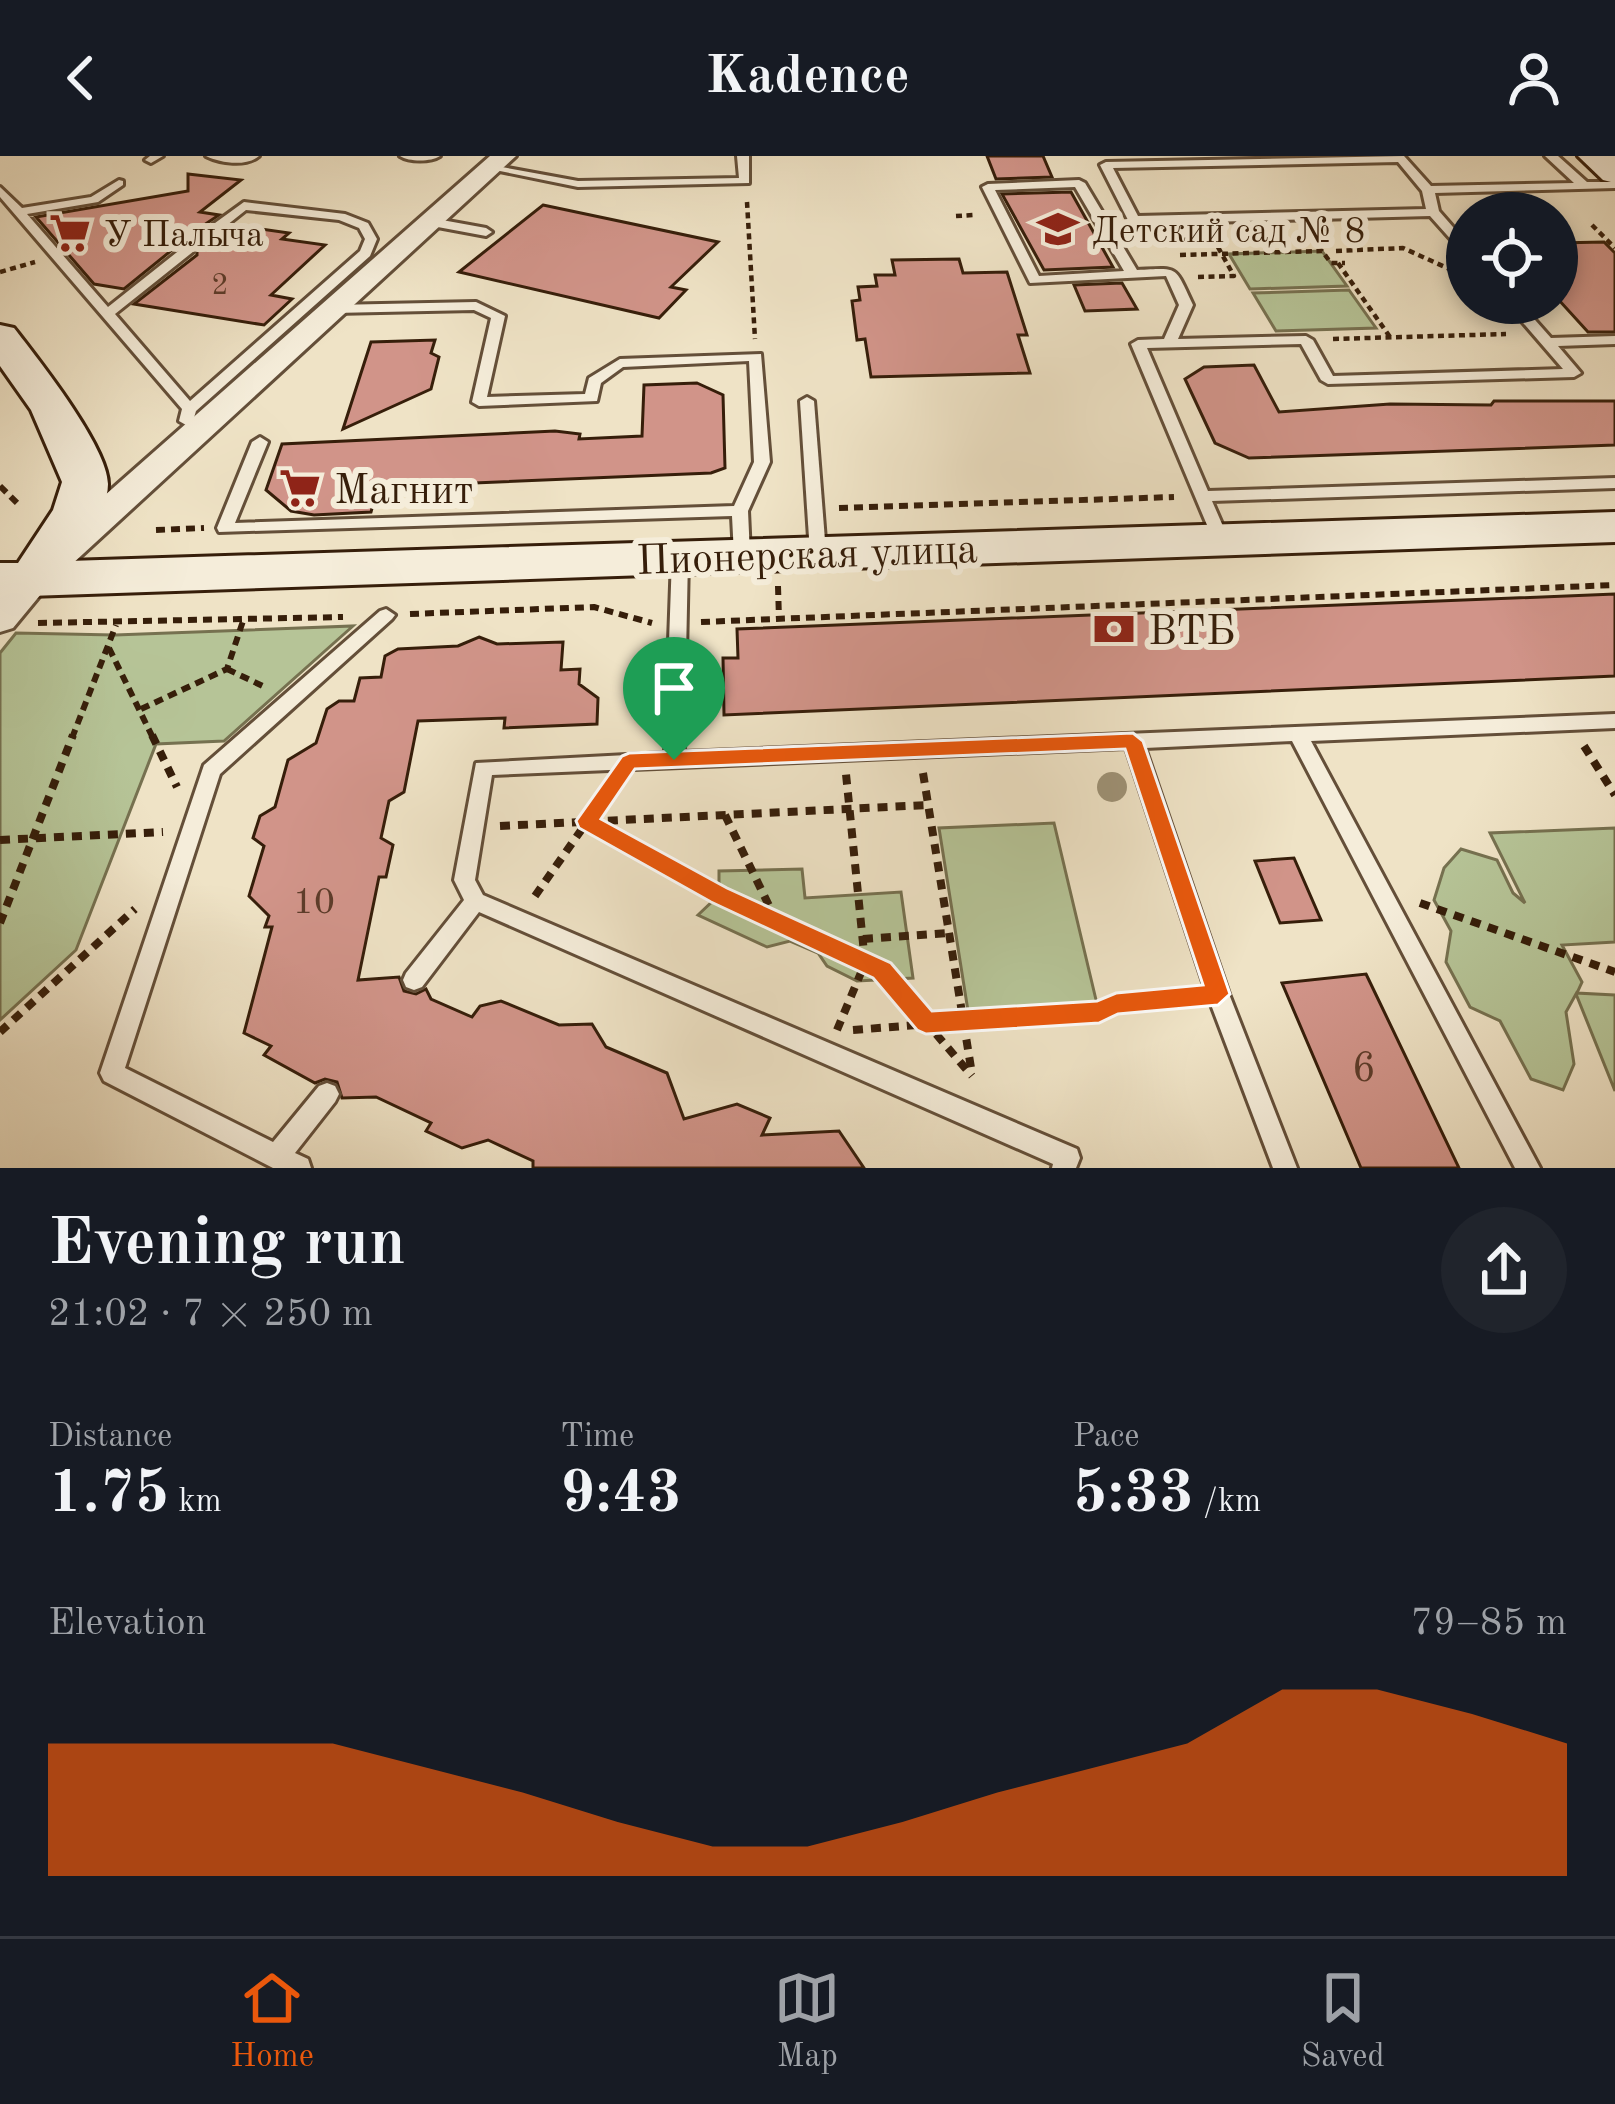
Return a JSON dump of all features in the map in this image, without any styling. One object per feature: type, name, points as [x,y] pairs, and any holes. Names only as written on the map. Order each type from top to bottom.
[{"type":"main road","points":[[0,337],[52,409],[86,488],[15,600]]},
{"type":"main road","name":"Пионерская улица","points":[[15,600],[680,557],[741,533],[1212,518],[1615,527]]},
{"type":"street","points":[[15,600],[497,162]]},
{"type":"street","points":[[86,488],[136,487]]},
{"type":"lane","points":[[212,156],[247,160],[253,156]]},
{"type":"lane","points":[[406,156],[434,156]]},
{"type":"lane","points":[[497,162],[578,184],[746,181],[743,156]]},
{"type":"lane","points":[[1551,156],[1598,172],[1615,184]]},
{"type":"lane","points":[[1433,212],[1134,220],[1106,165],[1399,158],[1428,190],[1433,212],[1446,227]]},
{"type":"lane","points":[[1428,190],[1598,172]]},
{"type":"lane","points":[[19,212],[94,200],[119,182]]},
{"type":"lane","points":[[1133,275],[1079,183],[988,188],[1035,280],[1133,275],[1171,272],[1186,305],[1169,343]]},
{"type":"lane","points":[[0,190],[189,409]]},
{"type":"lane","points":[[178,448],[189,409],[366,253],[370,239],[364,226],[341,217],[244,206],[208,234]]},
{"type":"lane","points":[[431,222],[486,232]]},
{"type":"lane","points":[[107,314],[190,248]]},
{"type":"lane","points":[[260,442],[226,528],[741,533],[762,462],[756,358],[620,363],[594,381],[592,398],[479,402],[498,316],[476,306],[334,309]]},
{"type":"lane","points":[[1531,324],[1574,373],[1328,380],[1306,340],[1138,344],[1212,518],[1615,483]]},
{"type":"lane","points":[[1543,338],[1615,340]]},
{"type":"lane","points":[[807,400],[816,531]]},
{"type":"lane","points":[[674,760],[680,557]]},
{"type":"lane","points":[[327,1094],[288,1162],[112,1073],[211,770],[386,615]]},
{"type":"lane","points":[[1064,1168],[1068,1157],[475,902],[464,880],[483,768],[1615,721]]},
{"type":"lane","points":[[1298,734],[1528,1168]]},
{"type":"lane","points":[[1133,741],[1218,994],[1285,1168]]},
{"type":"lane","points":[[414,980],[475,902]]},
{"type":"path","points":[[746,181],[756,358]]},
{"type":"path","points":[[1592,225],[1615,248]]},
{"type":"path","points":[[1186,266],[1180,255],[1322,251],[1330,263],[1338,263],[1345,262],[1336,251],[1403,248],[1446,267]]},
{"type":"path","points":[[1192,277],[1234,276],[1222,254]]},
{"type":"path","points":[[1338,263],[1390,337]]},
{"type":"path","points":[[1306,340],[1543,338]]},
{"type":"path","points":[[0,486],[18,505]]},
{"type":"path","points":[[816,531],[1212,518]]},
{"type":"path","points":[[156,530],[226,528]]},
{"type":"path","points":[[15,600],[116,626],[594,607],[657,624],[1615,585]]},
{"type":"path","points":[[141,709],[227,669],[243,621]]},
{"type":"path","points":[[0,923],[116,626]]},
{"type":"path","points":[[0,840],[192,827],[108,646]]},
{"type":"path","points":[[227,669],[290,700]]},
{"type":"path","points":[[1568,723],[1615,795]]},
{"type":"path","points":[[919,750],[979,1119]]},
{"type":"path","points":[[844,753],[865,963],[836,1032],[963,1018],[1099,1012],[1116,1004],[1218,994]]},
{"type":"path","points":[[519,920],[629,761]]},
{"type":"path","points":[[473,827],[928,805]]},
{"type":"path","points":[[725,815],[777,922]]},
{"type":"path","points":[[587,821],[777,922],[882,971],[972,1076]]},
{"type":"path","points":[[0,1032],[178,870]]},
{"type":"path","points":[[1380,889],[1615,972]]},
{"type":"path","points":[[862,938],[949,933]]},
{"type":"green space","points":[[1322,251],[1347,286],[1250,289],[1229,254]]},
{"type":"green space","points":[[1349,290],[1376,328],[1276,331],[1253,293]]},
{"type":"green space","points":[[353,626],[224,741],[156,744],[76,950],[0,1020],[0,653],[16,633],[115,635]]},
{"type":"green space","points":[[1054,823],[1097,1004],[968,1011],[939,828]]},
{"type":"green space","points":[[1615,828],[1615,942],[1562,945],[1582,982],[1577,993],[1615,995],[1615,1091],[1576,994],[1566,1012],[1574,1064],[1563,1090],[1531,1079],[1500,1021],[1470,1007],[1446,962],[1451,931],[1434,900],[1444,868],[1461,849],[1497,860],[1513,893],[1525,903],[1490,833]]},
{"type":"green space","points":[[802,869],[805,898],[901,892],[913,978],[857,981],[827,966],[818,953],[790,941],[767,947],[698,915],[719,895],[719,871]]},
{"type":"building","points":[[987,156],[1043,156],[1052,177],[996,179]]},
{"type":"building","points":[[188,174],[241,180],[200,212],[219,215],[201,227],[201,240],[215,241],[234,225],[289,233],[282,239],[325,245],[271,295],[292,299],[264,325],[134,304],[197,255],[197,242],[183,241],[124,289],[94,284],[36,217],[188,191]]},
{"type":"building","name":"Детский сад № 8","points":[[1071,192],[1113,267],[1044,270],[1002,194]]},
{"type":"building","points":[[543,205],[718,242],[671,287],[686,290],[659,318],[459,272]]},
{"type":"building","points":[[1604,242],[1615,253],[1615,332],[1588,332],[1578,321],[1578,243]]},
{"type":"building","points":[[959,259],[963,273],[1007,272],[1027,335],[1018,335],[1030,373],[871,377],[865,339],[857,340],[852,301],[860,300],[858,287],[877,286],[875,275],[895,275],[892,260]]},
{"type":"building","points":[[1122,283],[1137,309],[1085,311],[1074,285]]},
{"type":"building","points":[[435,340],[431,353],[439,357],[431,389],[343,429],[371,342]]},
{"type":"building","points":[[1254,365],[1279,412],[1390,404],[1615,401],[1615,445],[1249,458],[1215,443],[1185,379],[1204,367]]},
{"type":"building","points":[[697,383],[723,395],[725,468],[711,473],[378,487],[371,512],[314,515],[291,511],[266,490],[282,444],[555,431],[580,434],[579,439],[642,436],[644,385]]},
{"type":"building","points":[[1615,594],[1615,676],[724,715],[723,658],[738,658],[737,629]]},
{"type":"building","points":[[479,637],[497,644],[563,642],[561,670],[580,669],[579,684],[598,698],[597,724],[504,728],[505,718],[418,721],[404,792],[389,801],[381,838],[393,845],[386,877],[379,877],[358,980],[399,977],[404,991],[416,994],[426,989],[431,999],[472,1017],[480,1006],[501,1001],[559,1025],[592,1024],[606,1047],[667,1073],[684,1119],[737,1104],[770,1118],[762,1135],[839,1131],[864,1168],[533,1168],[533,1161],[488,1140],[462,1148],[426,1131],[431,1123],[376,1097],[342,1098],[337,1082],[315,1083],[264,1055],[271,1046],[244,1033],[272,927],[265,927],[269,916],[249,896],[264,846],[253,838],[260,816],[275,807],[288,760],[316,743],[327,709],[339,701],[354,701],[360,678],[381,677],[385,656],[398,649],[458,646]]},
{"type":"building","points":[[1294,858],[1321,920],[1280,923],[1255,861]]},
{"type":"building","points":[[1366,974],[1459,1168],[1361,1168],[1282,983]]},
{"type":"place","name":"Детский сад № 8","points":[[1058,229]]},
{"type":"place","name":"У Палыча","points":[[70,233]]},
{"type":"place","name":"Магнит","points":[[300,488]]},
{"type":"place","name":"ВТБ","points":[[1114,629]]},
{"type":"route","points":[[1133,741],[1218,994],[1116,1004],[1099,1012],[926,1022],[882,971],[719,895],[587,821],[629,761],[674,760],[1133,741]]}]
